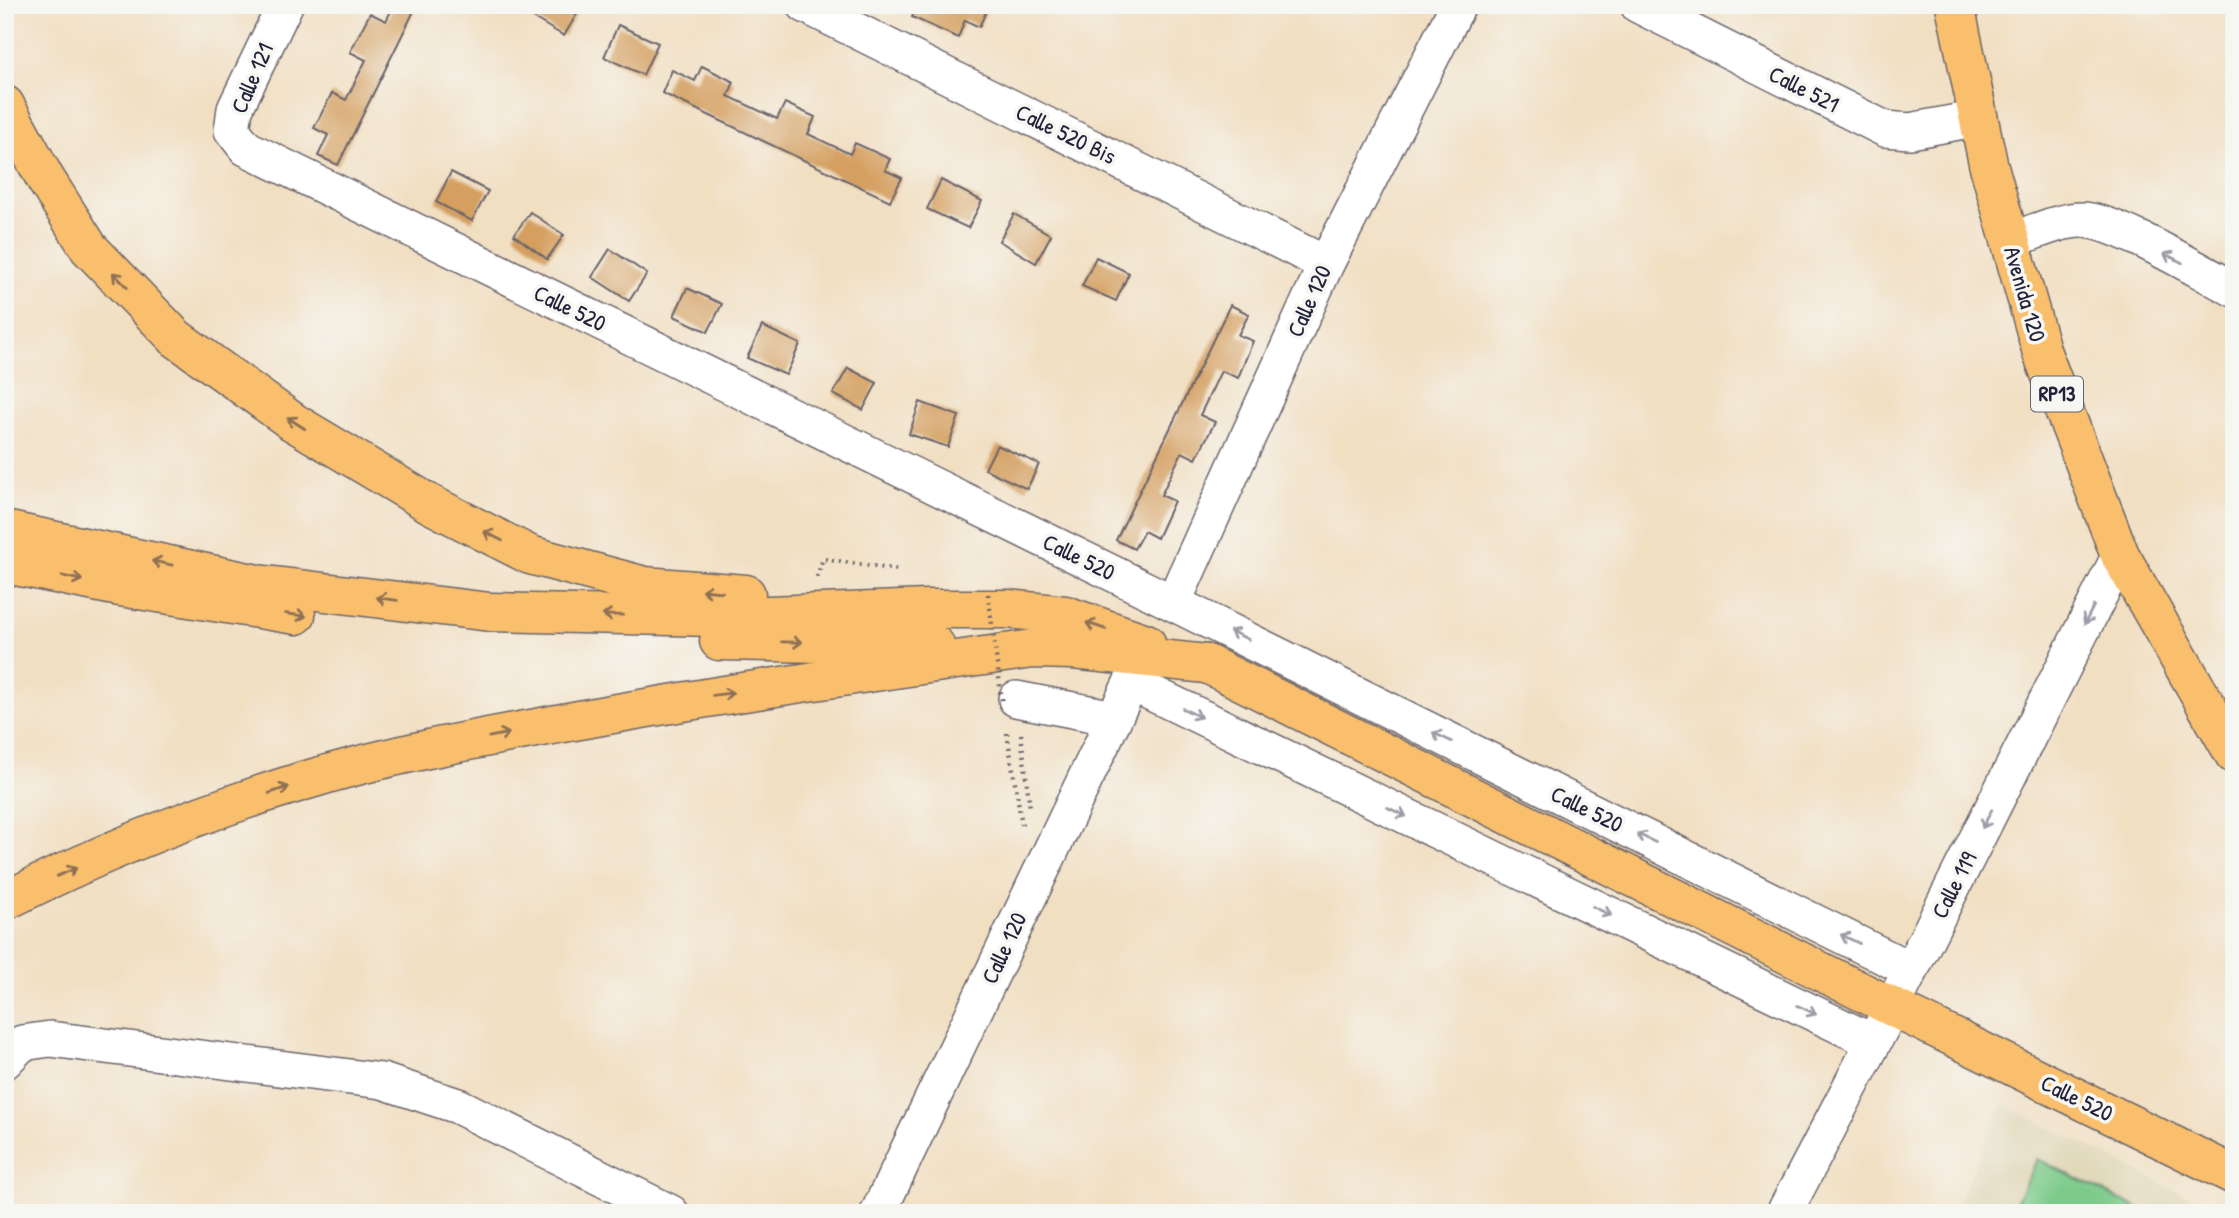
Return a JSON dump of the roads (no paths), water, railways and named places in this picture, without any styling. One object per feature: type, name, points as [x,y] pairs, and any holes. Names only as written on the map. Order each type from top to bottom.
[{"type":"main road","name":"Avenida 120","points":[[1955,5],[1988,163],[2042,354],[2120,555],[2234,754]]},
{"type":"main road","points":[[5,105],[46,180],[89,248],[176,338],[293,422],[430,504],[530,555],[645,586],[926,609]]},
{"type":"main road","points":[[5,530],[258,584],[490,612],[715,617],[926,609],[1008,609],[1065,615],[1207,664]]},
{"type":"main road","points":[[5,564],[254,610],[425,631],[600,640],[883,643],[1073,650],[1207,664]]},
{"type":"main road","points":[[5,901],[173,826],[308,779],[439,746],[710,696],[1032,649]]},
{"type":"main road","name":"Calle 520","points":[[1207,664],[2234,1175]]},
{"type":"street","name":"Calle 121","points":[[246,148],[232,130],[235,109],[285,5]]},
{"type":"street","name":"Calle 520 Bis","points":[[806,5],[1326,264]]},
{"type":"street","name":"Calle 120","points":[[1173,603],[1326,264],[1458,5]]},
{"type":"street","name":"Calle 521","points":[[1638,5],[1885,129],[1910,131],[1979,118]]},
{"type":"street","name":"Calle 520","points":[[246,148],[1173,603],[1911,970]]},
{"type":"street","points":[[2009,241],[2060,224],[2082,220],[2116,229],[2233,286]]},
{"type":"street","name":"Calle 119","points":[[1784,1213],[1911,970],[2120,555]]},
{"type":"street","name":"Calle 120","points":[[878,1213],[1131,683],[1874,1042]]},
{"type":"street","points":[[1008,709],[1114,718]]},
{"type":"street","points":[[14,1052],[50,1039],[382,1081],[458,1107],[671,1213]]}]
